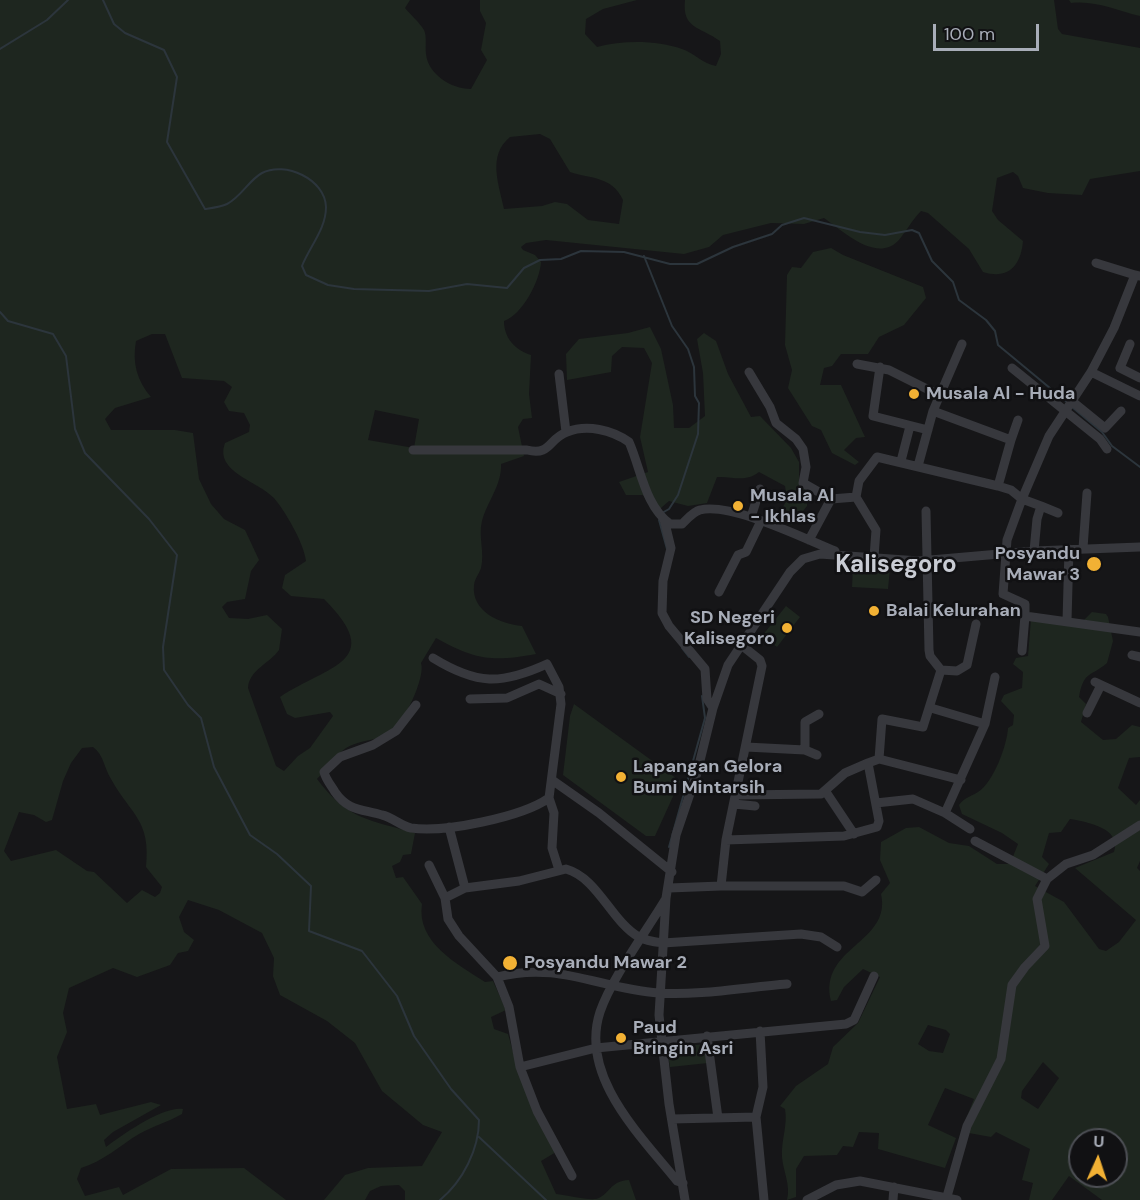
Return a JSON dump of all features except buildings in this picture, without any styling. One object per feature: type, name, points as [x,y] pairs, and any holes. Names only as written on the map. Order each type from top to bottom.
[{"type":"street","points":[[1022,651],[1025,604],[1003,593],[1010,528],[1049,436],[1091,372],[1138,276],[1096,262]]},
{"type":"street","points":[[918,466],[933,411],[962,344]]},
{"type":"street","points":[[1130,344],[1120,368],[1140,378]]},
{"type":"street","points":[[857,364],[880,367],[939,395]]},
{"type":"street","points":[[880,367],[873,416],[928,430]]},
{"type":"street","points":[[1012,368],[1105,428],[1121,411]]},
{"type":"street","points":[[749,372],[770,407],[776,423],[803,449],[806,458],[803,483],[831,498],[856,497]]},
{"type":"street","points":[[1091,372],[1140,396]]},
{"type":"street","points":[[559,374],[566,432]]},
{"type":"street","points":[[1070,407],[1100,439],[1107,450]]},
{"type":"street","points":[[933,411],[1011,440]]},
{"type":"street","points":[[998,486],[1018,420]]},
{"type":"street","points":[[901,461],[910,426]]},
{"type":"street","points":[[413,450],[527,450],[536,452],[544,451],[566,432],[584,429],[603,430],[629,442],[649,496],[661,516],[671,548],[663,581],[663,619],[705,669],[707,699],[713,708]]},
{"type":"street","points":[[874,557],[876,530],[856,497],[859,481],[877,457],[901,461],[1011,490],[1022,499],[1058,513]]},
{"type":"street","points":[[751,517],[760,489]]},
{"type":"street","points":[[1083,548],[1087,493]]},
{"type":"street","points":[[815,555],[811,541],[831,498]]},
{"type":"street","points":[[1034,551],[1037,519],[1041,506]]},
{"type":"street","points":[[661,516],[670,524],[682,524],[698,510],[716,509],[751,517],[840,554]]},
{"type":"street","points":[[926,511],[929,650],[930,656],[941,670],[957,671],[967,666],[976,624]]},
{"type":"street","points":[[719,592],[738,555],[746,552],[761,521]]},
{"type":"street","points":[[685,1200],[661,1041],[663,943],[676,835],[697,773],[713,708],[728,665],[740,644],[796,565],[815,555],[840,554],[928,560],[1034,551],[1140,547]]},
{"type":"street","points":[[1067,621],[1069,549]]},
{"type":"street","points":[[1025,616],[1140,632]]},
{"type":"street","points":[[721,886],[726,840],[762,666],[760,660],[740,644]]},
{"type":"street","points":[[433,658],[466,676],[495,680],[514,678],[547,664],[561,694],[549,798],[554,813],[552,848],[559,870]]},
{"type":"street","points":[[879,759],[882,719],[921,728],[931,708],[941,670]]},
{"type":"street","points":[[946,811],[985,724],[995,677]]},
{"type":"street","points":[[470,699],[507,698],[539,684],[561,694]]},
{"type":"street","points":[[1088,713],[1098,684],[1140,703]]},
{"type":"street","points":[[416,705],[396,731],[373,745],[340,757],[324,772],[325,779],[339,799],[350,807],[384,815],[412,828],[449,827],[505,817],[549,798]]},
{"type":"street","points":[[931,708],[985,724]]},
{"type":"street","points":[[805,750],[805,722],[819,714]]},
{"type":"street","points":[[746,747],[805,750],[817,755]]},
{"type":"street","points":[[735,800],[826,792],[845,773],[879,759],[961,780]]},
{"type":"street","points":[[726,840],[854,834],[877,827],[879,821],[868,763]]},
{"type":"street","points":[[552,780],[599,813],[672,872]]},
{"type":"street","points":[[826,792],[854,834]]},
{"type":"street","points":[[876,803],[913,799],[946,811],[970,829]]},
{"type":"street","points":[[735,800],[755,806]]},
{"type":"street","points":[[946,1199],[967,1126],[1001,1059],[1012,985],[1020,972],[1045,946],[1036,898],[1047,879],[1066,864],[1093,855],[1140,825]]},
{"type":"street","points":[[449,827],[465,888]]},
{"type":"street","points":[[975,841],[1047,879]]},
{"type":"street","points":[[429,866],[445,898],[448,919],[459,936],[497,977],[509,1007],[520,1066],[537,1111],[572,1176]]},
{"type":"street","points":[[445,898],[465,888],[519,881],[566,869],[579,875],[629,930],[642,939],[663,943],[801,934],[821,937],[837,947]]},
{"type":"street","points":[[668,893],[721,886],[844,886],[862,892],[876,880]]},
{"type":"street","points":[[668,893],[599,1015],[596,1048],[599,1064],[616,1099],[645,1142],[677,1180],[683,1183]]},
{"type":"street","points":[[497,977],[517,972],[551,972],[584,977],[613,987],[661,994],[786,984]]},
{"type":"street","points":[[520,1066],[596,1048],[851,1023],[874,976]]},
{"type":"street","points":[[760,1031],[762,1094],[756,1118],[756,1142],[764,1200]]},
{"type":"street","points":[[707,1036],[718,1118]]},
{"type":"street","points":[[672,1119],[756,1118]]},
{"type":"street","points":[[807,1200],[827,1189],[853,1181],[957,1200]]},
{"type":"street","points":[[893,1200],[894,1187]]},
{"type":"shaded area","points":[[0,0],[410,0],[405,8],[424,30],[426,54],[431,68],[448,83],[471,89],[487,60],[481,50],[486,23],[480,11],[480,0],[637,0],[603,9],[586,19],[585,34],[597,47],[629,42],[662,44],[682,49],[716,66],[721,54],[720,41],[689,22],[686,17],[685,0],[1054,0],[1058,29],[1062,34],[1140,48],[1140,171],[1090,179],[1082,195],[1048,193],[1023,188],[1018,176],[1013,172],[997,178],[992,211],[998,220],[1023,241],[1020,257],[1007,272],[992,274],[983,272],[969,249],[928,213],[921,211],[898,241],[889,247],[880,249],[860,243],[824,218],[804,224],[771,223],[723,235],[709,247],[684,254],[546,240],[526,243],[521,247],[535,255],[541,262],[540,270],[534,287],[523,305],[511,318],[504,321],[508,338],[520,350],[531,355],[529,394],[532,418],[523,419],[518,427],[524,456],[501,464],[497,486],[484,514],[481,527],[482,562],[474,585],[474,594],[477,603],[489,615],[505,623],[522,626],[536,654],[508,658],[484,657],[462,651],[436,638],[421,663],[422,670],[417,689],[401,721],[385,736],[356,743],[346,748],[317,779],[338,802],[349,810],[372,821],[415,833],[411,854],[403,855],[400,862],[392,866],[396,878],[403,877],[422,904],[425,930],[432,941],[463,968],[485,982],[493,981],[506,1010],[491,1017],[494,1029],[508,1034],[515,1059],[556,1152],[541,1161],[556,1194],[596,1199],[613,1185],[629,1180],[636,1200],[405,1200],[405,1191],[399,1185],[381,1186],[370,1191],[365,1200],[324,1200],[345,1175],[368,1168],[422,1166],[442,1132],[423,1125],[382,1091],[355,1043],[327,1021],[280,995],[273,976],[274,958],[262,933],[219,910],[188,900],[179,917],[184,932],[194,940],[188,951],[178,953],[170,965],[137,977],[113,968],[69,988],[63,1013],[67,1032],[57,1057],[67,1109],[96,1104],[100,1115],[151,1102],[161,1105],[113,1132],[104,1140],[106,1147],[154,1117],[175,1109],[183,1109],[182,1114],[139,1134],[104,1157],[81,1168],[77,1179],[85,1196],[119,1187],[123,1195],[171,1169],[244,1168],[286,1200],[0,1200]],"holes":[[[540,134],[550,139],[570,172],[607,182],[613,186],[623,200],[619,224],[588,220],[567,204],[555,202],[542,206],[504,209],[496,171],[499,153],[510,137]],[[152,334],[165,334],[182,378],[224,381],[232,387],[224,402],[229,411],[244,413],[250,425],[249,432],[225,443],[223,453],[226,461],[231,469],[274,498],[293,528],[305,554],[306,561],[285,575],[282,588],[291,596],[324,599],[342,620],[350,636],[350,649],[344,660],[280,697],[287,714],[295,718],[330,712],[333,716],[310,748],[298,756],[284,771],[276,766],[248,688],[256,671],[279,650],[282,629],[267,615],[248,619],[229,618],[222,607],[227,602],[245,599],[251,571],[259,560],[245,530],[224,519],[211,504],[199,479],[193,433],[175,430],[111,430],[105,419],[115,408],[151,397],[142,385],[137,371],[136,341]],[[375,410],[419,419],[414,448],[368,440]],[[93,747],[99,754],[118,791],[138,819],[145,838],[146,867],[162,887],[160,893],[155,897],[142,890],[127,903],[94,872],[87,871],[56,850],[11,861],[4,851],[19,812],[34,815],[46,822],[52,820],[63,781],[71,763],[82,748]]]},
{"type":"shaded area","points":[[1069,0],[1140,0],[1140,16],[1098,4],[1071,3]]},
{"type":"shaded area","points":[[831,248],[923,287],[926,298],[904,325],[879,337],[868,354],[841,354],[832,366],[824,368],[820,385],[841,385],[865,437],[856,438],[844,450],[859,462],[855,465],[832,453],[821,430],[812,426],[788,388],[792,370],[785,345],[787,275],[792,267],[801,268],[813,252]]},
{"type":"shaded area","points":[[650,327],[661,349],[673,405],[674,428],[689,428],[705,416],[703,373],[697,339],[704,333],[716,341],[728,374],[751,417],[760,416],[791,448],[799,462],[799,482],[811,491],[807,495],[807,506],[792,525],[776,521],[787,499],[785,486],[759,472],[744,478],[717,477],[707,503],[688,506],[669,501],[654,514],[643,495],[626,495],[619,482],[648,472],[640,437],[652,363],[644,348],[622,347],[612,356],[611,372],[567,380],[566,354],[579,339],[628,333]]},
{"type":"shaded area","points":[[853,566],[890,568],[888,589],[852,587]]},
{"type":"shaded area","points":[[786,606],[800,617],[777,647],[762,636]]},
{"type":"shaded area","points":[[1092,612],[1106,614],[1113,641],[1107,663],[1083,682],[1079,697],[1086,704],[1081,722],[1103,740],[1116,739],[1132,725],[1140,727],[1140,757],[1129,758],[1118,788],[1136,805],[1140,800],[1140,861],[1137,868],[1140,871],[1140,1200],[1102,1200],[1086,1188],[1128,1188],[1128,1128],[1068,1128],[1068,1177],[1052,1200],[1029,1200],[1033,1183],[1022,1180],[1030,1149],[996,1132],[991,1137],[969,1133],[963,1126],[974,1099],[945,1088],[928,1125],[956,1138],[945,1168],[878,1149],[879,1133],[859,1132],[853,1147],[843,1146],[837,1155],[804,1156],[796,1169],[796,1197],[787,1200],[787,1183],[782,1157],[786,1115],[785,1109],[780,1106],[796,1086],[828,1064],[833,1047],[858,1023],[880,977],[863,969],[844,987],[837,1000],[831,1001],[830,983],[835,968],[876,924],[881,910],[881,894],[890,883],[880,860],[881,842],[906,828],[919,827],[949,843],[969,846],[997,864],[1010,864],[1018,844],[1002,833],[962,814],[959,805],[984,787],[994,773],[1002,754],[1008,728],[1013,725],[1014,715],[1001,701],[1004,695],[1022,688],[1023,672],[1013,664],[1016,658],[1028,656],[1031,619],[1077,627]],"holes":[[[1070,819],[1094,824],[1113,837],[1114,852],[1075,868],[1136,920],[1119,942],[1106,951],[1099,949],[1064,902],[1035,886],[1049,864],[1042,857],[1049,833],[1061,832]],[[928,1025],[946,1030],[950,1034],[943,1053],[929,1051],[918,1044]],[[1043,1062],[1059,1078],[1038,1109],[1021,1098],[1022,1091]]]},
{"type":"shaded area","name":"Lapangan Gelora Bumi Mintarsih","points":[[574,704],[680,781],[655,836],[646,836],[563,775],[570,716]]},
{"type":"shaded area","points":[[706,1044],[708,1063],[670,1067],[667,1048]]},
{"type":"waterway","points":[[0,49],[47,20],[68,0]]},
{"type":"waterway","points":[[103,0],[114,24],[125,33],[164,50],[177,77],[167,142],[205,209],[227,204],[257,176],[271,170],[292,171],[302,175],[319,188],[324,197],[325,215],[321,230],[302,266],[306,275],[328,285],[354,289],[429,291],[467,284],[507,288],[524,268],[540,260],[561,259],[581,251],[624,252],[670,264],[697,264],[733,247],[772,234],[782,225],[804,218],[860,232],[885,235],[912,230],[919,233],[932,261],[953,282],[959,300],[986,320],[995,331],[998,345],[1068,403]]},
{"type":"waterway","points":[[644,256],[672,326],[688,349],[694,367],[695,396],[699,403],[698,434],[678,495],[669,509],[662,513]]},
{"type":"waterway","points":[[0,312],[8,321],[53,334],[66,356],[75,429],[85,453],[149,519],[177,555],[163,647],[164,670],[188,705],[201,718],[214,767],[250,835],[277,854],[311,886],[309,931],[362,951],[397,996],[414,1036],[451,1089],[479,1120],[476,1142],[468,1164],[456,1184],[440,1200]]},
{"type":"waterway","points":[[1072,407],[1102,432],[1112,446],[1140,467]]},
{"type":"waterway","points":[[659,520],[667,549]]},
{"type":"waterway","points":[[682,648],[689,657]]},
{"type":"waterway","points":[[669,847],[705,718],[702,696]]},
{"type":"waterway","points":[[479,1137],[546,1200]]},
{"type":"place","name":"Musala Al - Huda","points":[[914,394]]},
{"type":"place","name":"Musala Al - Ikhlas","points":[[738,506]]},
{"type":"place","name":"Posyandu Mawar 3","points":[[1094,564]]},
{"type":"place","name":"Balai Kelurahan","points":[[874,611]]},
{"type":"place","name":"SD Negeri Kalisegoro","points":[[787,628]]},
{"type":"place","name":"Lapangan Gelora Bumi Mintarsih","points":[[621,777]]},
{"type":"place","name":"Posyandu Mawar 2","points":[[510,963]]},
{"type":"place","name":"Paud Bringin Asri","points":[[621,1038]]},
{"type":"district","name":"Kalisegoro","points":[[896,566]]}]
